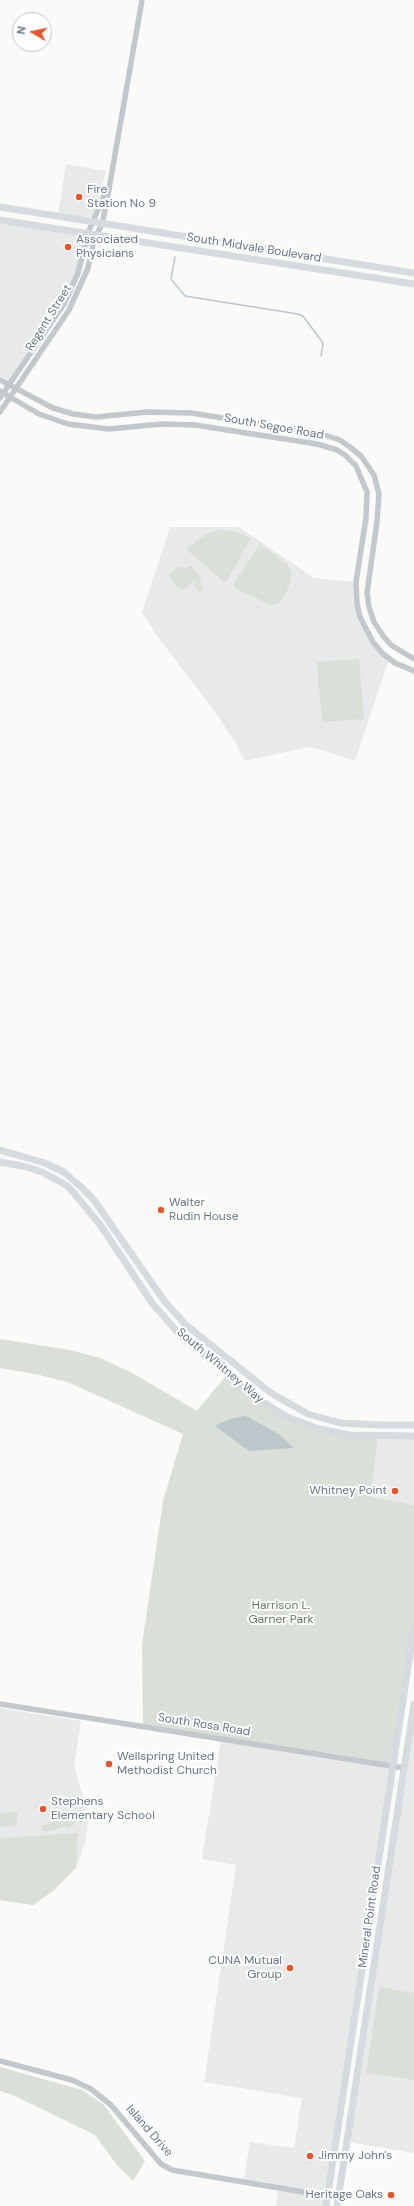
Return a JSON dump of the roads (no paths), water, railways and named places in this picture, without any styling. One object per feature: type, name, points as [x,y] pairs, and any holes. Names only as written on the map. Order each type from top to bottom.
[{"type":"main road","name":"South Midvale Boulevard","points":[[0,207],[414,273]]},
{"type":"main road","name":"South Midvale Boulevard","points":[[0,220],[414,284]]},
{"type":"main road","name":"South Whitney Way","points":[[0,1150],[45,1162],[64,1172],[81,1187],[94,1200],[170,1308],[202,1340],[270,1393],[308,1414],[340,1423],[414,1425]]},
{"type":"main road","name":"South Whitney Way","points":[[0,1162],[27,1166],[42,1172],[66,1186],[74,1193],[101,1226],[152,1303],[180,1335],[258,1399],[287,1417],[319,1429],[350,1435],[414,1436]]},
{"type":"main road","name":"Mineral Point Road","points":[[326,2206],[414,1628]]},
{"type":"main road","name":"Mineral Point Road","points":[[337,2206],[414,1704]]},
{"type":"street","name":"Regent Street","points":[[0,412],[76,296],[88,268],[96,234],[102,224],[142,0]]},
{"type":"street","name":"Regent Street","points":[[1,394],[9,386],[64,304],[78,273],[88,233],[110,181]]},
{"type":"street","name":"South Segoe Road","points":[[0,380],[53,408],[79,414],[96,417],[147,412],[191,413],[319,433],[329,435],[345,443],[365,460],[374,475],[379,494],[378,522],[367,592],[369,607],[374,622],[384,637],[391,645],[414,659]]},
{"type":"street","name":"South Segoe Road","points":[[1,394],[54,421],[80,427],[109,429],[162,424],[195,425],[317,444],[337,450],[356,466],[367,492],[366,518],[356,582],[357,604],[360,617],[373,642],[382,653],[395,663],[414,671]]},
{"type":"street","name":"South Rosa Road","points":[[0,1704],[404,1768]]},
{"type":"street","name":"Island Drive","points":[[0,2061],[72,2080],[95,2091],[111,2105],[162,2164],[172,2170],[338,2198]]},
{"type":"waterway","points":[[175,257],[171,279],[185,296],[303,316],[323,343],[321,356]]},
{"type":"place","name":"Fire Station No 9","points":[[79,197]]},
{"type":"place","name":"Associated Physicians","points":[[68,247]]},
{"type":"place","name":"Walter Rudin House","points":[[161,1210]]},
{"type":"place","name":"Whitney Point","points":[[395,1491]]},
{"type":"place","name":"Wellspring United Methodist Church","points":[[109,1764]]},
{"type":"place","name":"Stephens Elementary School","points":[[43,1809]]},
{"type":"place","name":"CUNA Mutual Group","points":[[290,1968]]},
{"type":"place","name":"Jimmy John's","points":[[310,2156]]},
{"type":"place","name":"Heritage Oaks","points":[[391,2195]]},
{"type":"park label","name":"Harrison L. Garner Park","points":[[281,1613]]}]
